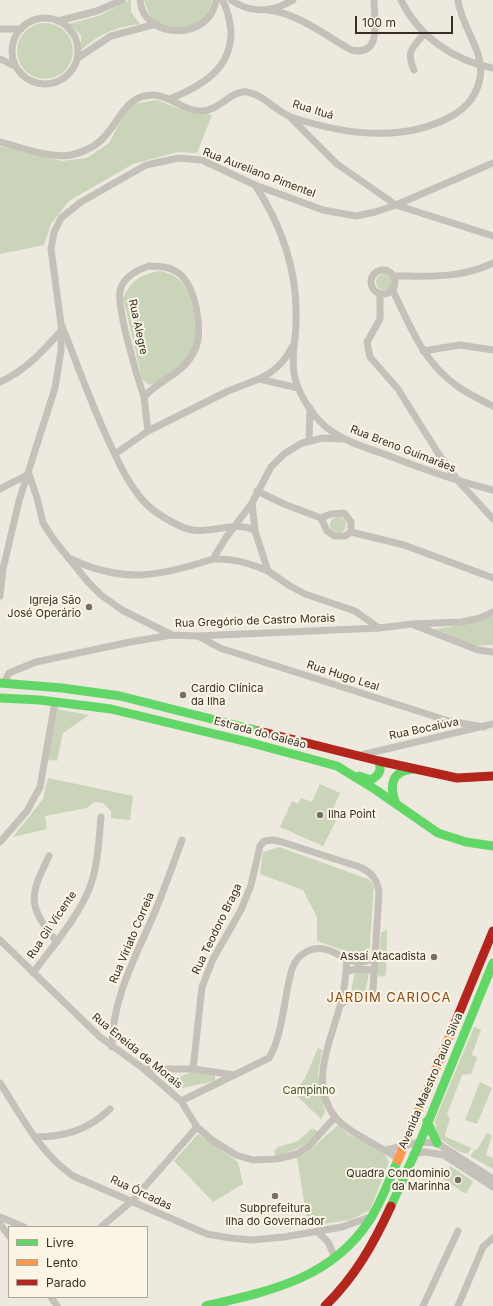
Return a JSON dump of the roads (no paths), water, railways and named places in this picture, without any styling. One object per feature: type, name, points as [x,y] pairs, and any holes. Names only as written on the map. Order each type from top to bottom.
[{"type":"main road","name":"Estrada do Galeão","points":[[2,683],[62,688],[120,696],[379,761],[457,778],[493,776]]},
{"type":"main road","points":[[55,702],[57,696],[61,693],[99,697],[120,696]]},
{"type":"main road","name":"Estrada do Galeão","points":[[0,698],[55,702],[111,709],[248,742],[323,762],[345,770],[438,833],[466,842],[492,845]]},
{"type":"main road","points":[[345,770],[371,780],[380,773],[379,761]]},
{"type":"main road","points":[[396,804],[391,791],[393,780],[404,770],[416,768]]},
{"type":"main road","name":"Avenida Maestro Paulo Silva","points":[[206,1306],[282,1286],[299,1280],[335,1257],[356,1238],[373,1216],[399,1159],[493,931]]},
{"type":"main road","name":"Avenida Maestro Paulo Silva","points":[[325,1306],[342,1290],[367,1254],[420,1142],[427,1121],[492,964]]},
{"type":"main road","points":[[427,1121],[436,1143]]},
{"type":"street","points":[[122,0],[97,11],[58,21],[38,19],[28,23],[16,34],[12,48],[15,66],[22,76],[32,82],[42,85],[54,84],[70,74],[78,58],[111,36],[156,24]]},
{"type":"street","points":[[140,0],[146,16],[166,30],[178,32],[190,30],[201,25],[210,16],[216,0]]},
{"type":"street","points":[[170,99],[203,83],[214,75],[224,62],[231,42],[230,21],[227,8],[222,0]]},
{"type":"street","points":[[231,0],[239,5],[253,10],[268,10],[292,16],[351,50],[357,51],[367,50],[372,46],[375,36],[374,0]]},
{"type":"street","points":[[268,10],[282,7],[293,0]]},
{"type":"street","points":[[400,0],[406,11],[425,33],[444,50],[464,61],[493,68]]},
{"type":"street","points":[[458,0],[482,66]]},
{"type":"street","points":[[58,21],[72,32],[77,42],[78,58]]},
{"type":"street","points":[[0,29],[21,29]]},
{"type":"street","points":[[414,70],[409,56],[411,50],[425,33]]},
{"type":"street","points":[[0,59],[15,66]]},
{"type":"street","name":"Rua Ituá","points":[[0,142],[55,156],[71,155],[86,150],[101,140],[112,128],[124,108],[133,100],[143,96],[154,95],[170,99],[183,106],[200,111],[219,106],[238,93],[246,92],[259,96],[289,116],[339,129],[369,133],[398,133],[428,127],[452,116],[468,104],[475,95],[482,66]]},
{"type":"street","points":[[289,116],[337,164],[396,205],[493,236]]},
{"type":"street","name":"Rua Aureliano Pimentel","points":[[0,596],[3,569],[12,528],[19,501],[29,474],[44,420],[55,388],[61,351],[61,327],[51,249],[54,232],[61,218],[81,202],[146,165],[179,158],[202,160],[254,185],[303,203],[340,214],[356,216],[396,205],[493,164]]},
{"type":"street","name":"Rua Breno Guimarães","points":[[254,185],[269,207],[281,231],[292,266],[296,322],[294,374],[298,388],[310,407],[326,427],[344,439],[459,482],[493,490]]},
{"type":"street","points":[[393,276],[394,285],[389,293],[380,294],[371,284],[373,275],[377,272],[386,271],[393,276],[447,277],[466,274],[493,263]]},
{"type":"street","name":"Rua Alegre","points":[[144,397],[152,388],[179,372],[194,351],[199,332],[198,318],[187,283],[175,271],[163,266],[140,269],[130,275],[124,282],[120,291],[125,326],[144,397],[148,431]]},
{"type":"street","points":[[392,290],[423,351],[447,378],[493,406]]},
{"type":"street","points":[[380,294],[380,319],[367,342],[370,357],[398,389],[438,453],[459,482],[493,519]]},
{"type":"street","points":[[0,382],[18,374],[34,361],[61,327],[98,418],[123,473],[141,498],[161,516],[182,527],[196,531],[234,526],[249,527],[255,531]]},
{"type":"street","name":"Rua Breno Guimarães","points":[[115,454],[148,431],[222,394],[259,380],[269,374],[286,360],[294,345]]},
{"type":"street","points":[[423,351],[460,345],[493,350]]},
{"type":"street","points":[[259,380],[298,388]]},
{"type":"street","points":[[309,441],[310,407]]},
{"type":"street","points":[[213,559],[234,526],[252,503],[271,467],[284,454],[302,443],[309,441],[323,438],[344,439]]},
{"type":"street","points":[[0,489],[29,474],[37,498],[42,523],[69,558],[101,595],[122,610],[157,626],[172,635]]},
{"type":"street","points":[[257,491],[284,504],[321,518],[331,514],[344,513],[351,522],[351,532]]},
{"type":"street","points":[[252,503],[255,531],[268,571]]},
{"type":"street","points":[[321,518],[327,531],[334,536],[345,536],[351,532],[404,545],[493,578]]},
{"type":"street","points":[[69,558],[87,567],[116,574],[138,576],[159,575],[213,559],[227,558],[244,561],[268,571],[305,594],[355,611],[379,628]]},
{"type":"street","name":"Rua Gregório de Castro Morais","points":[[2,683],[8,673],[31,664],[130,642],[156,639],[172,635],[198,636],[379,628],[412,624],[462,622],[480,618],[493,612]]},
{"type":"street","points":[[412,624],[478,650],[493,652]]},
{"type":"street","points":[[156,639],[158,634],[157,626]]},
{"type":"street","points":[[220,634],[218,643],[220,648]]},
{"type":"street","name":"Rua Hugo Leal","points":[[198,636],[220,648],[449,722],[484,727]]},
{"type":"street","points":[[0,842],[27,811],[40,788],[55,702]]},
{"type":"street","points":[[449,722],[453,727],[452,735]]},
{"type":"street","name":"Rua Bocaiúva","points":[[359,756],[493,724]]},
{"type":"street","name":"Rua Gil Vicente","points":[[32,973],[57,942],[86,897],[95,869],[101,817]]},
{"type":"street","name":"Rua Viriato Correia","points":[[112,1047],[112,1035],[117,1005],[126,976],[154,915],[182,840]]},
{"type":"street","name":"Rua Teodoro Braga","points":[[193,1068],[202,987],[213,959],[241,910],[251,885],[260,846],[264,842],[273,840],[282,842],[360,867],[370,872],[375,878],[379,892],[373,970],[373,990],[367,998],[351,998]]},
{"type":"street","points":[[49,856],[37,882],[33,898],[41,920],[57,942]]},
{"type":"street","name":"Rua Eneida de Morais","points":[[0,940],[32,973],[112,1047],[144,1069],[181,1101],[197,1127],[212,1140],[236,1155],[253,1160],[277,1159],[297,1154],[310,1146],[335,1117]]},
{"type":"street","points":[[181,1101],[235,1074],[260,1064],[269,1058],[273,1052],[289,979],[294,964],[300,955],[317,948],[328,950],[357,965],[373,970]]},
{"type":"street","points":[[346,971],[374,959]]},
{"type":"street","points":[[347,960],[341,1004],[325,1057],[322,1073],[328,1104],[335,1117],[356,1133],[399,1159]]},
{"type":"street","points":[[341,1004],[351,998],[344,988]]},
{"type":"street","points":[[144,1069],[193,1068],[235,1074]]},
{"type":"street","name":"Rua Órcadas","points":[[0,1083],[35,1137],[57,1165],[73,1176],[133,1200],[207,1234],[252,1240],[318,1232],[342,1227],[373,1216]]},
{"type":"street","points":[[35,1137],[52,1137],[82,1129],[97,1121],[110,1109]]},
{"type":"street","points":[[103,1226],[133,1200],[197,1127]]},
{"type":"street","points":[[386,1150],[404,1147],[420,1142],[436,1143],[493,1179]]},
{"type":"street","points":[[413,1154],[434,1152],[444,1155],[493,1187]]},
{"type":"street","points":[[0,1217],[22,1226]]},
{"type":"street","points":[[0,1224],[8,1235]]},
{"type":"street","points":[[423,1306],[458,1231]]},
{"type":"street","points":[[318,1232],[328,1242],[335,1257]]},
{"type":"street","points":[[458,1306],[483,1247],[493,1238]]},
{"type":"place","name":"Igreja São José Operário","points":[[89,607]]},
{"type":"place","name":"Cardio Clínica da Ilha","points":[[183,695]]},
{"type":"place","name":"Ilha Point","points":[[320,815]]},
{"type":"place","name":"Assaí Atacadista","points":[[434,957]]},
{"type":"place","name":"Quadra Condominio da Marinha","points":[[458,1180]]},
{"type":"place","name":"Subprefeitura Ilha do Governador","points":[[275,1196]]},
{"type":"district","name":"JARDIM CARIOCA","points":[[389,998]]},
{"type":"park label","name":"Campinho","points":[[309,1091]]}]
